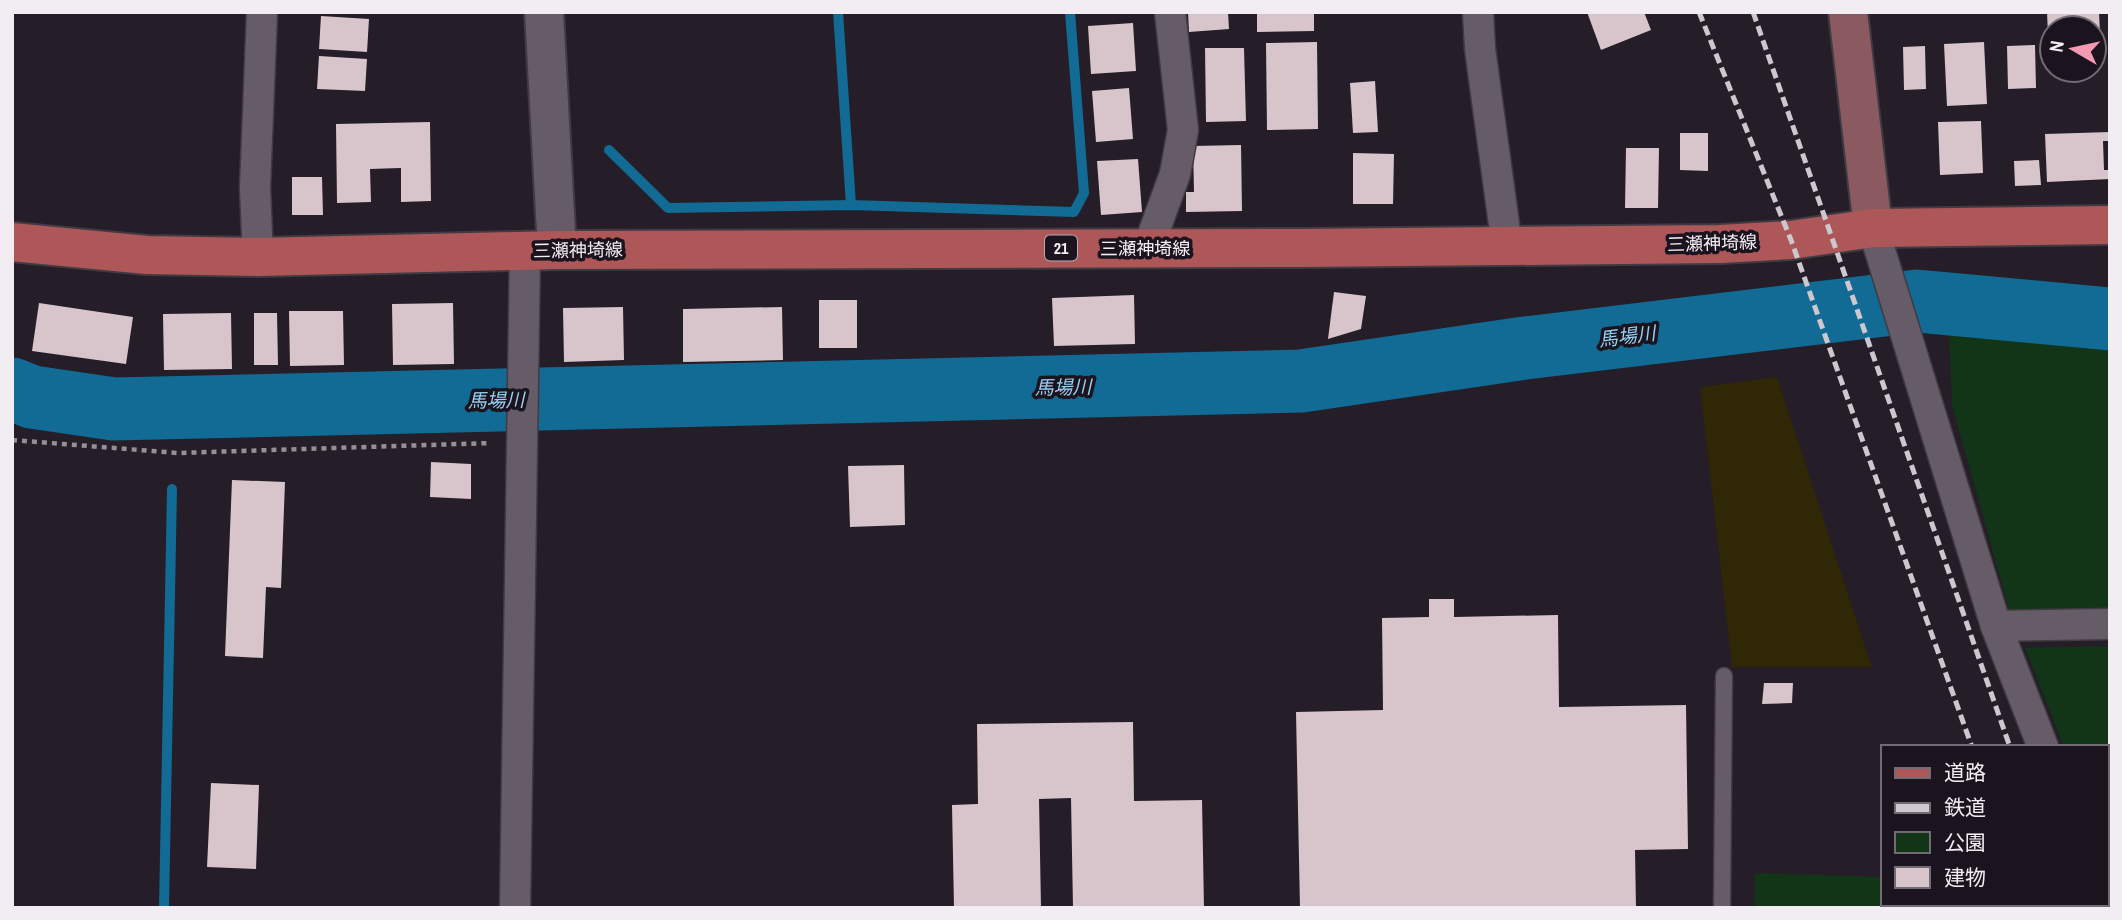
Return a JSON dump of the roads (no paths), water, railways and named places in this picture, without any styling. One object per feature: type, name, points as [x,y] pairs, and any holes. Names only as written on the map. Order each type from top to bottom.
[{"type":"main road","points":[[1848,12],[1873,229]]},
{"type":"main road","name":"三瀬神埼線","points":[[12,242],[147,255],[258,257],[541,250],[1720,244],[1791,240],[1873,229],[2110,225]]},
{"type":"street","points":[[258,257],[255,188],[262,12]]},
{"type":"street","points":[[515,908],[524,364],[541,250],[544,12]]},
{"type":"street","points":[[1148,248],[1175,174],[1183,130],[1170,12]]},
{"type":"street","points":[[1478,12],[1480,49],[1507,246]]},
{"type":"street","points":[[1873,229],[1996,625],[2042,745]]},
{"type":"street","points":[[1996,625],[2110,624]]},
{"type":"lane","points":[[1722,908],[1724,676]]},
{"type":"waterway","points":[[838,12],[851,205]]},
{"type":"waterway","points":[[609,150],[668,208],[851,205],[1074,212],[1084,193],[1070,12]]},
{"type":"waterway","name":"馬場川","points":[[12,389],[32,397],[114,409],[1301,381],[1525,348],[1917,301],[2110,319]]},
{"type":"waterway","points":[[164,908],[172,489]]},
{"type":"railway","points":[[1699,12],[1791,240],[1971,745]]},
{"type":"railway","points":[[1753,12],[2009,745]]}]
